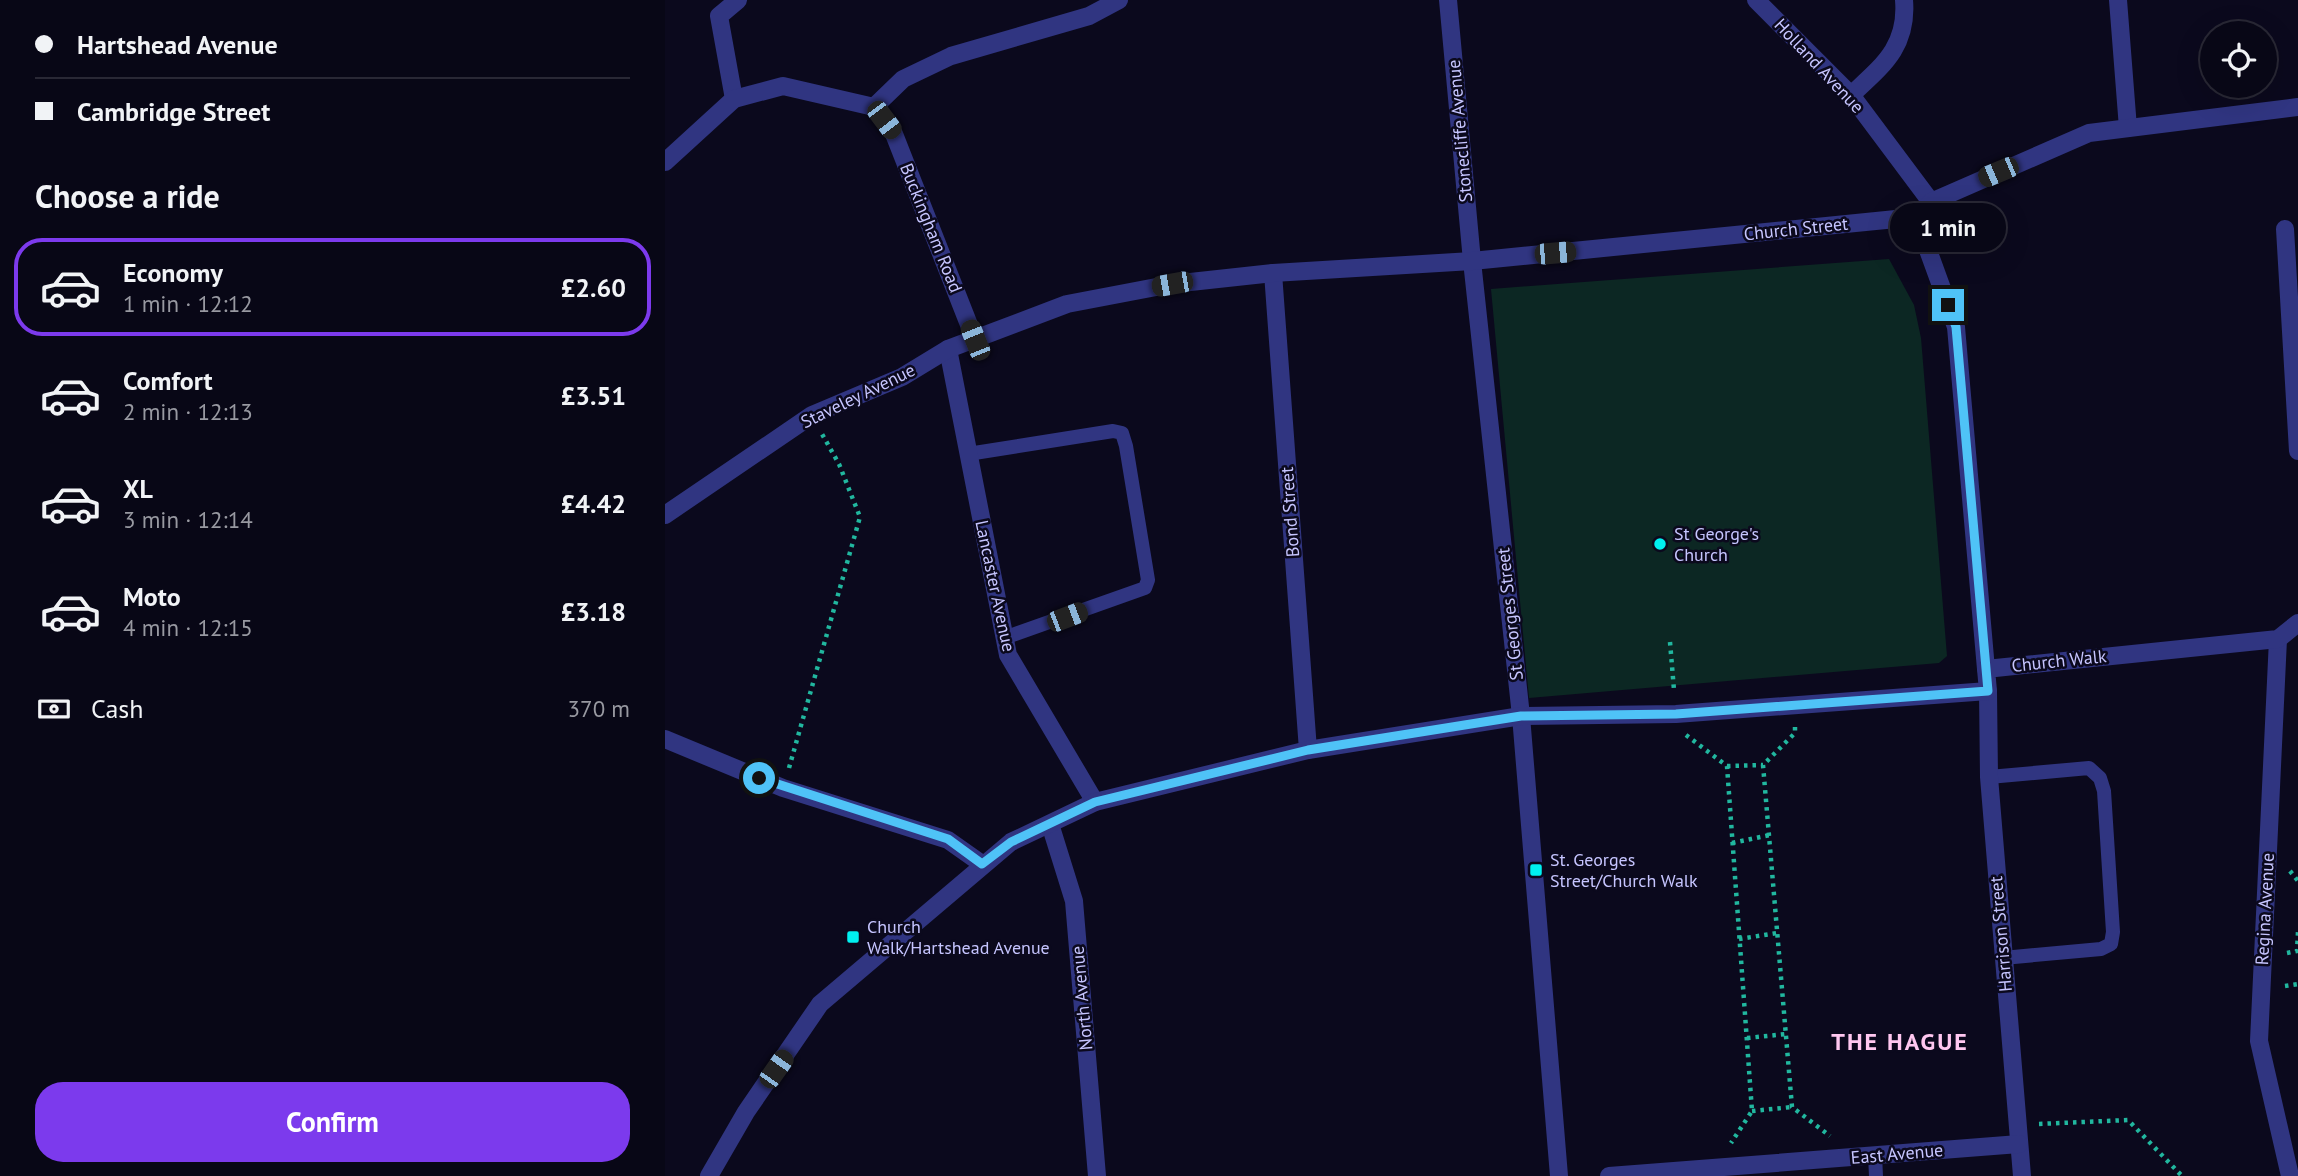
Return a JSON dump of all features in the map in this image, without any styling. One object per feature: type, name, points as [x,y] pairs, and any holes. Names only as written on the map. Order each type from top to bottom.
[{"type":"street","points":[[734,99],[719,16],[738,0]]},
{"type":"street","points":[[665,162],[734,99],[783,86],[874,107],[903,79],[951,56],[1089,16],[1119,0]]},
{"type":"street","name":"Stonecliffe Avenue","points":[[1448,0],[1472,261]]},
{"type":"street","name":"Holland Avenue","points":[[1756,0],[1851,95],[1931,202]]},
{"type":"street","points":[[1851,95],[1887,61],[1906,24],[1904,0]]},
{"type":"street","points":[[2118,0],[2128,128]]},
{"type":"street","name":"Buckingham Road","points":[[874,107],[894,134],[975,340]]},
{"type":"street","points":[[1986,669],[1956,327],[1916,217],[1931,202],[2089,133],[2298,107]]},
{"type":"street","name":"Church Street","points":[[1273,273],[1472,261],[1916,217]]},
{"type":"street","points":[[2285,229],[2298,451]]},
{"type":"street","name":"St Georges Street","points":[[1472,261],[1521,716],[1559,1176]]},
{"type":"street","name":"Staveley Avenue","points":[[665,515],[812,415],[902,377],[948,349],[1067,303],[1172,284],[1273,273]]},
{"type":"street","name":"Bond Street","points":[[1273,273],[1308,750]]},
{"type":"street","name":"Lancaster Avenue","points":[[948,349],[1008,655],[1095,802]]},
{"type":"street","points":[[2278,639],[2298,623]]},
{"type":"street","name":"Church Walk","points":[[1988,691],[1986,669],[2278,639]]},
{"type":"street","name":"Regina Avenue","points":[[2278,639],[2259,1041],[2290,1176]]},
{"type":"street","points":[[709,1176],[746,1112],[821,1004],[1011,842],[1095,802],[1308,750],[1521,716],[1676,714],[1988,691]]},
{"type":"street","name":"Harrison Street","points":[[1988,691],[1989,777],[2022,1176]]},
{"type":"street","points":[[665,739],[783,788],[948,839],[982,864]]},
{"type":"street","name":"North Avenue","points":[[1050,824],[1074,901],[1097,1176]]},
{"type":"street","name":"East Avenue","points":[[1609,1176],[1875,1155],[2018,1135]]},
{"type":"lane","points":[[968,454],[1114,431],[1122,433],[1126,446],[1148,580],[1145,588],[1005,638]]},
{"type":"lane","points":[[1989,777],[2089,768],[2101,778],[2103,790],[2113,932],[2111,944],[2101,949],[2003,958]]},
{"type":"lane","points":[[1875,1155],[1876,1176]]},
{"type":"path","points":[[783,788],[860,517],[839,464],[812,415]]},
{"type":"path","points":[[1670,642],[1676,714],[1688,739],[1727,766],[1763,765],[1795,733],[1795,705]]},
{"type":"path","points":[[1763,765],[1792,1107]]},
{"type":"path","points":[[1715,1167],[1752,1111],[1727,766]]},
{"type":"path","points":[[1732,843],[1769,835]]},
{"type":"path","points":[[1739,939],[1777,933]]},
{"type":"path","points":[[1747,1038],[1786,1034]]},
{"type":"path","points":[[1752,1111],[1792,1107],[1830,1134],[1830,1159]]},
{"type":"path","points":[[2018,1135],[2128,1120],[2182,1176]]},
{"type":"green space","points":[[1889,259],[1914,305],[1921,338],[1947,656],[1939,663],[1529,698],[1491,289]]},
{"type":"place","name":"St George's Church","points":[[1660,544]]},
{"type":"place","name":"St. Georges Street/Church Walk","points":[[1536,870]]},
{"type":"place","name":"Church Walk/Hartshead Avenue","points":[[853,937]]},
{"type":"district","name":"THE HAGUE","points":[[1900,1042]]},
{"type":"route","points":[[759,778],[783,788],[948,839],[982,864],[1011,842],[1095,802],[1308,750],[1521,716],[1676,714],[1988,691],[1956,327],[1948,305]]}]
